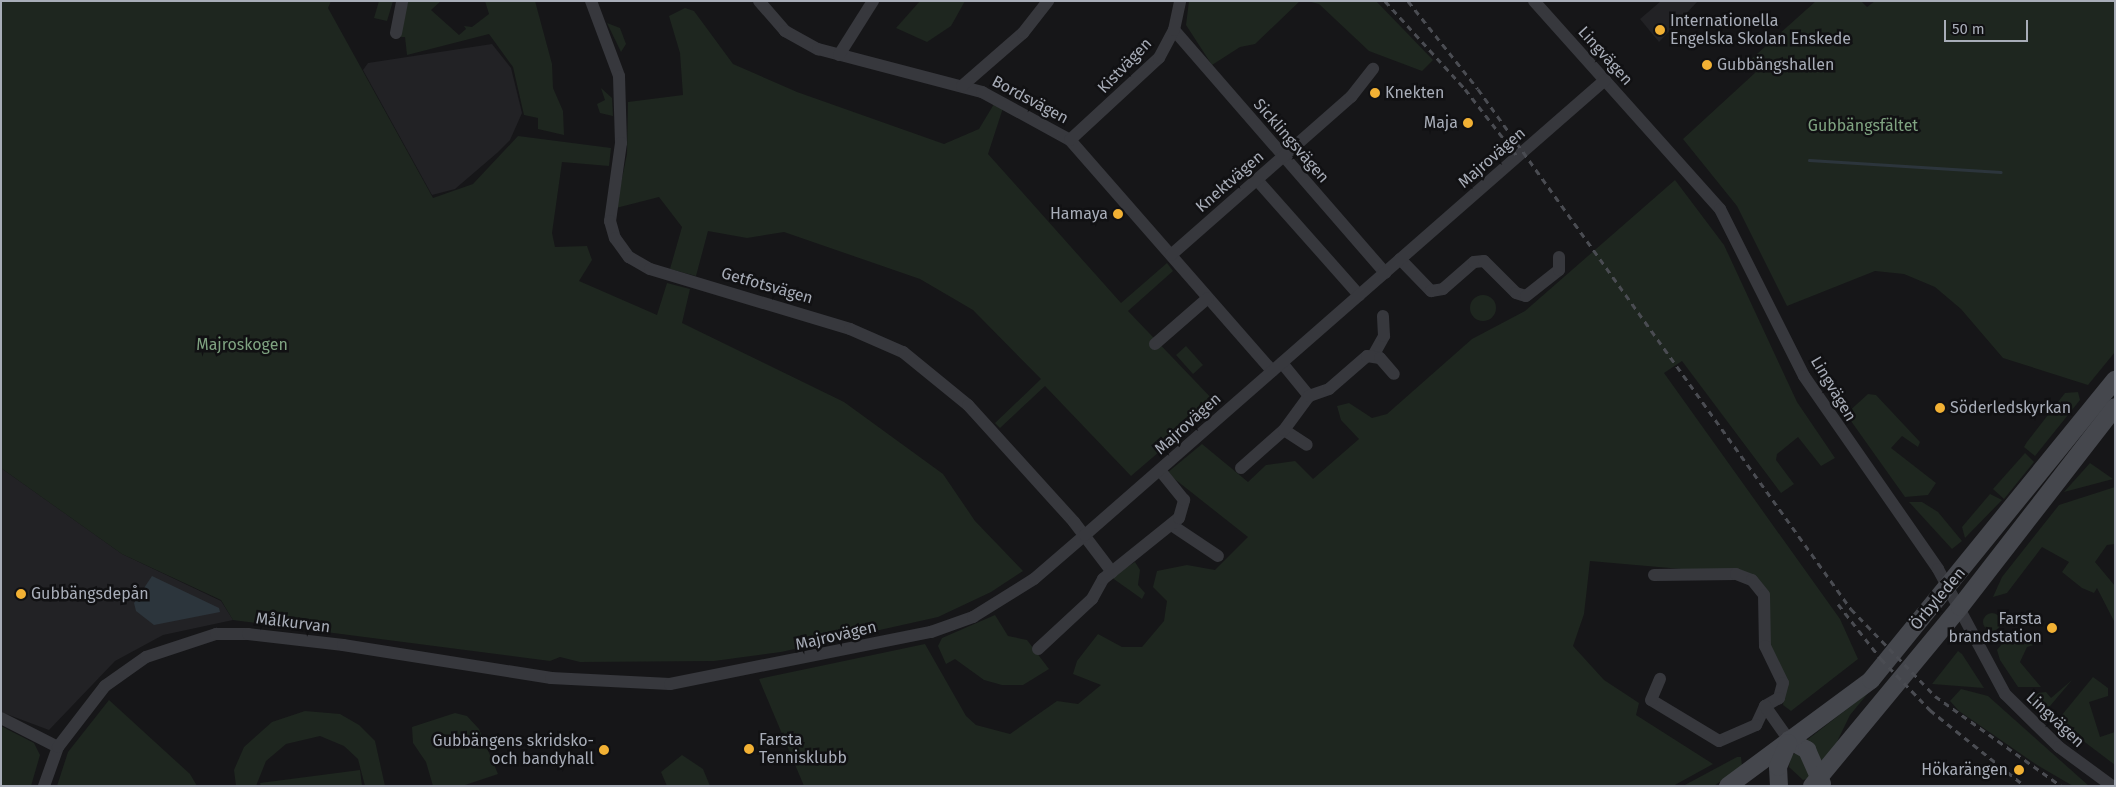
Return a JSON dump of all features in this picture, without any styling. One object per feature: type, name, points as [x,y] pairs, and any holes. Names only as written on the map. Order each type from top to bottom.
[{"type":"main road","name":"Örbyleden","points":[[1819,783],[2115,380]]},
{"type":"main road","name":"Örbyleden","points":[[1728,786],[1870,680],[1954,597],[2115,407]]},
{"type":"main road","points":[[1779,786],[1778,767],[1789,740],[1808,750],[1819,783]]},
{"type":"street","points":[[396,33],[402,1]]},
{"type":"street","name":"Getfotsvägen","points":[[591,1],[619,76],[621,143],[610,221],[615,238],[629,257],[650,269],[850,329],[903,352],[968,405],[1086,535]]},
{"type":"street","name":"Bordsvägen","points":[[759,1],[800,41],[839,55],[962,86],[1004,101],[1070,140],[1208,298],[1277,367]]},
{"type":"street","points":[[839,55],[873,1]]},
{"type":"street","points":[[962,86],[1023,33],[1048,1]]},
{"type":"street","name":"Kistvägen","points":[[1070,140],[1159,58],[1174,30],[1180,1]]},
{"type":"street","name":"Lingvägen","points":[[1534,1],[1720,209],[1804,376],[1954,597],[2004,694],[2059,748],[2112,786]]},
{"type":"street","name":"Sicklingsvägen","points":[[1174,30],[1385,273]]},
{"type":"street","name":"Knektvägen","points":[[1171,255],[1351,97],[1373,68]]},
{"type":"street","name":"Majrovägen","points":[[565,678],[670,684],[931,632],[992,607],[1086,535],[1604,80]]},
{"type":"street","points":[[1257,180],[1359,295]]},
{"type":"street","points":[[1400,260],[1431,292],[1442,289],[1474,262],[1484,260],[1516,293],[1526,296],[1559,270],[1559,257]]},
{"type":"street","points":[[1155,344],[1208,298]]},
{"type":"street","points":[[1241,468],[1284,430],[1309,396],[1329,388],[1373,356],[1384,336],[1383,316]]},
{"type":"street","points":[[1373,356],[1394,374]]},
{"type":"street","points":[[1277,367],[1309,396]]},
{"type":"street","points":[[1284,430],[1307,445]]},
{"type":"street","name":"Majrovägen","points":[[1038,649],[1086,605],[1112,572],[1174,526],[1184,511],[1184,500],[1160,470]]},
{"type":"street","points":[[1174,526],[1218,556]]},
{"type":"street","points":[[1086,535],[1112,572]]},
{"type":"street","points":[[1654,575],[1736,574],[1752,580],[1764,596],[1765,646],[1782,683],[1779,698],[1764,706],[1756,725],[1720,742],[1651,700],[1660,679]]},
{"type":"street","name":"Målkurvan","points":[[44,786],[58,747],[86,706],[121,673],[177,644],[216,634],[248,634],[343,645],[565,678]]},
{"type":"street","points":[[1764,706],[1789,740]]},
{"type":"street","points":[[1,718],[58,747]]},
{"type":"shaded area","name":"Internationella Engelska Skolan Enskede","points":[[1661,1],[1698,1],[1659,42],[1640,19]]},
{"type":"shaded area","points":[[492,44],[511,68],[522,113],[510,140],[497,153],[455,189],[432,195],[363,70],[368,63]]},
{"type":"shaded area","points":[[1,468],[122,554],[221,601],[233,620],[163,635],[115,661],[49,730],[1,712]]},
{"type":"shaded area","points":[[152,576],[219,608],[220,612],[154,625],[136,611],[134,603]]},
{"type":"green space","name":"Majroskogen","points":[[1,1],[331,1],[328,8],[433,198],[473,184],[518,136],[611,148],[609,166],[562,162],[552,233],[555,247],[587,246],[592,260],[579,281],[657,315],[667,283],[690,289],[682,323],[844,402],[943,474],[975,521],[1023,571],[991,592],[938,617],[781,652],[714,661],[580,662],[560,657],[550,661],[233,620],[221,600],[122,554],[1,468]]},
{"type":"green space","points":[[379,1],[393,1],[387,21],[374,18]]},
{"type":"green space","points":[[408,1],[441,1],[431,10],[459,35],[466,29],[464,26],[472,27],[489,14],[485,1],[535,1],[552,64],[553,88],[563,111],[564,135],[538,129],[538,118],[524,115],[513,67],[489,34],[407,55],[405,37],[400,37]]},
{"type":"green space","points":[[920,1],[965,1],[951,26],[927,42],[896,28]]},
{"type":"green space","points":[[1189,1],[1300,1],[1255,44],[1240,47],[1212,65],[1186,25]]},
{"type":"green space","points":[[1307,1],[1376,1],[1433,60],[1422,71],[1369,51],[1319,4]]},
{"type":"green space","name":"Gubbängsfältet","points":[[1816,1],[1861,1],[1867,7],[1875,1],[2115,1],[2115,352],[2088,385],[2003,358],[1961,309],[1935,287],[1904,274],[1875,271],[1787,306],[1737,206],[1683,139],[1756,72],[1748,62]]},
{"type":"green space","points":[[685,8],[694,11],[733,64],[797,92],[944,144],[979,129],[994,104],[1003,108],[988,154],[1121,303],[1167,263],[1173,271],[1128,311],[1216,403],[1131,476],[1045,386],[1000,428],[995,423],[1041,379],[973,310],[920,279],[784,232],[747,238],[708,231],[696,276],[670,269],[682,227],[659,197],[616,208],[627,154],[628,102],[683,95],[680,53],[669,16]]},
{"type":"green space","points":[[607,23],[620,28],[626,44],[621,52]]},
{"type":"green space","points":[[601,88],[612,98],[613,116],[600,113],[597,104],[605,100]]},
{"type":"green space","points":[[1675,180],[1724,245],[1797,402],[1835,458],[1821,466],[1798,437],[1777,454],[1776,460],[1794,484],[1781,493],[1682,361],[1664,373],[1840,619],[1858,659],[1791,711],[1783,705],[1786,685],[1770,653],[1768,605],[1750,575],[1590,561],[1584,614],[1573,646],[1604,680],[1639,703],[1636,715],[1713,764],[1673,786],[804,786],[759,679],[925,644],[966,716],[976,725],[1010,734],[1057,701],[1078,704],[1101,685],[1073,674],[1077,661],[1098,634],[1122,647],[1142,647],[1164,621],[1167,601],[1153,587],[1157,571],[1187,565],[1215,570],[1248,537],[1167,473],[1202,444],[1248,482],[1266,465],[1295,461],[1313,479],[1359,439],[1341,420],[1337,406],[1349,403],[1372,418],[1387,414],[1472,339],[1525,311]]},
{"type":"green space","points":[[1483,295],[1492,299],[1496,308],[1492,317],[1483,321],[1474,317],[1470,308],[1474,299]]},
{"type":"green space","points":[[1186,346],[1203,365],[1193,374],[1176,355]]},
{"type":"green space","points":[[2078,392],[2080,400],[2035,456],[2024,447],[2027,442],[2065,393]]},
{"type":"green space","points":[[1868,394],[1876,395],[1920,442],[1918,447],[1902,436],[1891,448],[1936,483],[1928,495],[1905,497],[1846,414]]},
{"type":"green space","points":[[2025,453],[2034,462],[2004,499],[1993,489]]},
{"type":"green space","points":[[2090,463],[2113,479],[2064,492]]},
{"type":"green space","points":[[2115,487],[2115,544],[2107,545],[2095,562],[2115,586],[2115,623],[2097,588],[2094,593],[2082,588],[2062,572],[2069,562],[2042,547],[2007,593],[1993,597],[2002,577],[2059,505]]},
{"type":"green space","points":[[1990,494],[2002,500],[1965,538],[1962,527]]},
{"type":"green space","points":[[1909,502],[1922,502],[1938,512],[1962,541],[1952,549]]},
{"type":"green space","points":[[1135,562],[1140,570],[1138,585],[1145,593],[1142,599],[1111,577]]},
{"type":"green space","points":[[1988,613],[1996,613],[2001,618],[1999,629],[1988,631],[1983,626],[1983,618]]},
{"type":"green space","points":[[995,615],[1008,636],[1027,640],[1049,669],[1023,685],[1002,685],[984,680],[955,659],[946,664],[938,646],[942,638]]},
{"type":"green space","points":[[2010,634],[2034,645],[2027,647],[2020,662],[2041,687],[2018,687],[2000,660],[1997,650]]},
{"type":"green space","points":[[1958,651],[1962,654],[1984,688],[1932,684]]},
{"type":"green space","points":[[2093,677],[2108,688],[2108,696],[2089,702],[2100,737],[2115,732],[2115,765],[2057,721]]},
{"type":"green space","points":[[2072,680],[2050,706],[2040,708],[2027,694],[2046,692],[2051,698]]},
{"type":"green space","points":[[1961,689],[1988,696],[2089,786],[2073,786],[2037,765],[1959,711],[1950,701]]},
{"type":"green space","points":[[1869,692],[1850,715],[1832,752],[1822,762],[1807,740]]},
{"type":"green space","points":[[109,700],[190,774],[197,786],[57,786],[68,752]]},
{"type":"green space","points":[[305,711],[340,714],[359,725],[375,741],[385,786],[365,786],[358,759],[344,746],[320,736],[286,744],[266,761],[256,786],[236,786],[234,770],[244,747],[272,722]]},
{"type":"green space","points":[[455,713],[467,716],[479,729],[498,774],[462,786],[433,786],[426,762],[413,743],[412,727]]},
{"type":"green space","points":[[1,726],[34,743],[40,755],[31,786],[1,786]]},
{"type":"green space","points":[[1799,750],[1813,763],[1809,778],[1803,780],[1789,767],[1791,756]]},
{"type":"green space","points":[[682,755],[703,769],[710,786],[667,786],[661,772]]},
{"type":"green space","points":[[1737,757],[1741,757],[1742,766],[1714,786],[1683,786]]},
{"type":"green space","points":[[360,770],[362,786],[261,786],[260,783]]},
{"type":"waterway","points":[[1809,160],[2001,172]]},
{"type":"railway","points":[[1385,1],[1465,89],[1518,157]]},
{"type":"railway","points":[[1408,1],[1478,89],[1851,609],[1935,696],[2061,786]]},
{"type":"railway","points":[[1838,604],[1881,659],[1930,710],[2025,786]]},
{"type":"place","name":"Internationella Engelska Skolan Enskede","points":[[1660,30]]},
{"type":"place","name":"Gubbängshallen","points":[[1707,65]]},
{"type":"place","name":"Knekten","points":[[1375,93]]},
{"type":"place","name":"Maja","points":[[1468,123]]},
{"type":"place","name":"Hamaya","points":[[1118,214]]},
{"type":"place","name":"Söderledskyrkan","points":[[1940,408]]},
{"type":"place","name":"Gubbängsdepån","points":[[21,594]]},
{"type":"place","name":"Farsta brandstation","points":[[2052,628]]},
{"type":"place","name":"Farsta Tennisklubb","points":[[749,749]]},
{"type":"place","name":"Gubbängens skridsko- och bandyhall","points":[[604,750]]},
{"type":"place","name":"Hökarängen","points":[[2019,770]]}]
